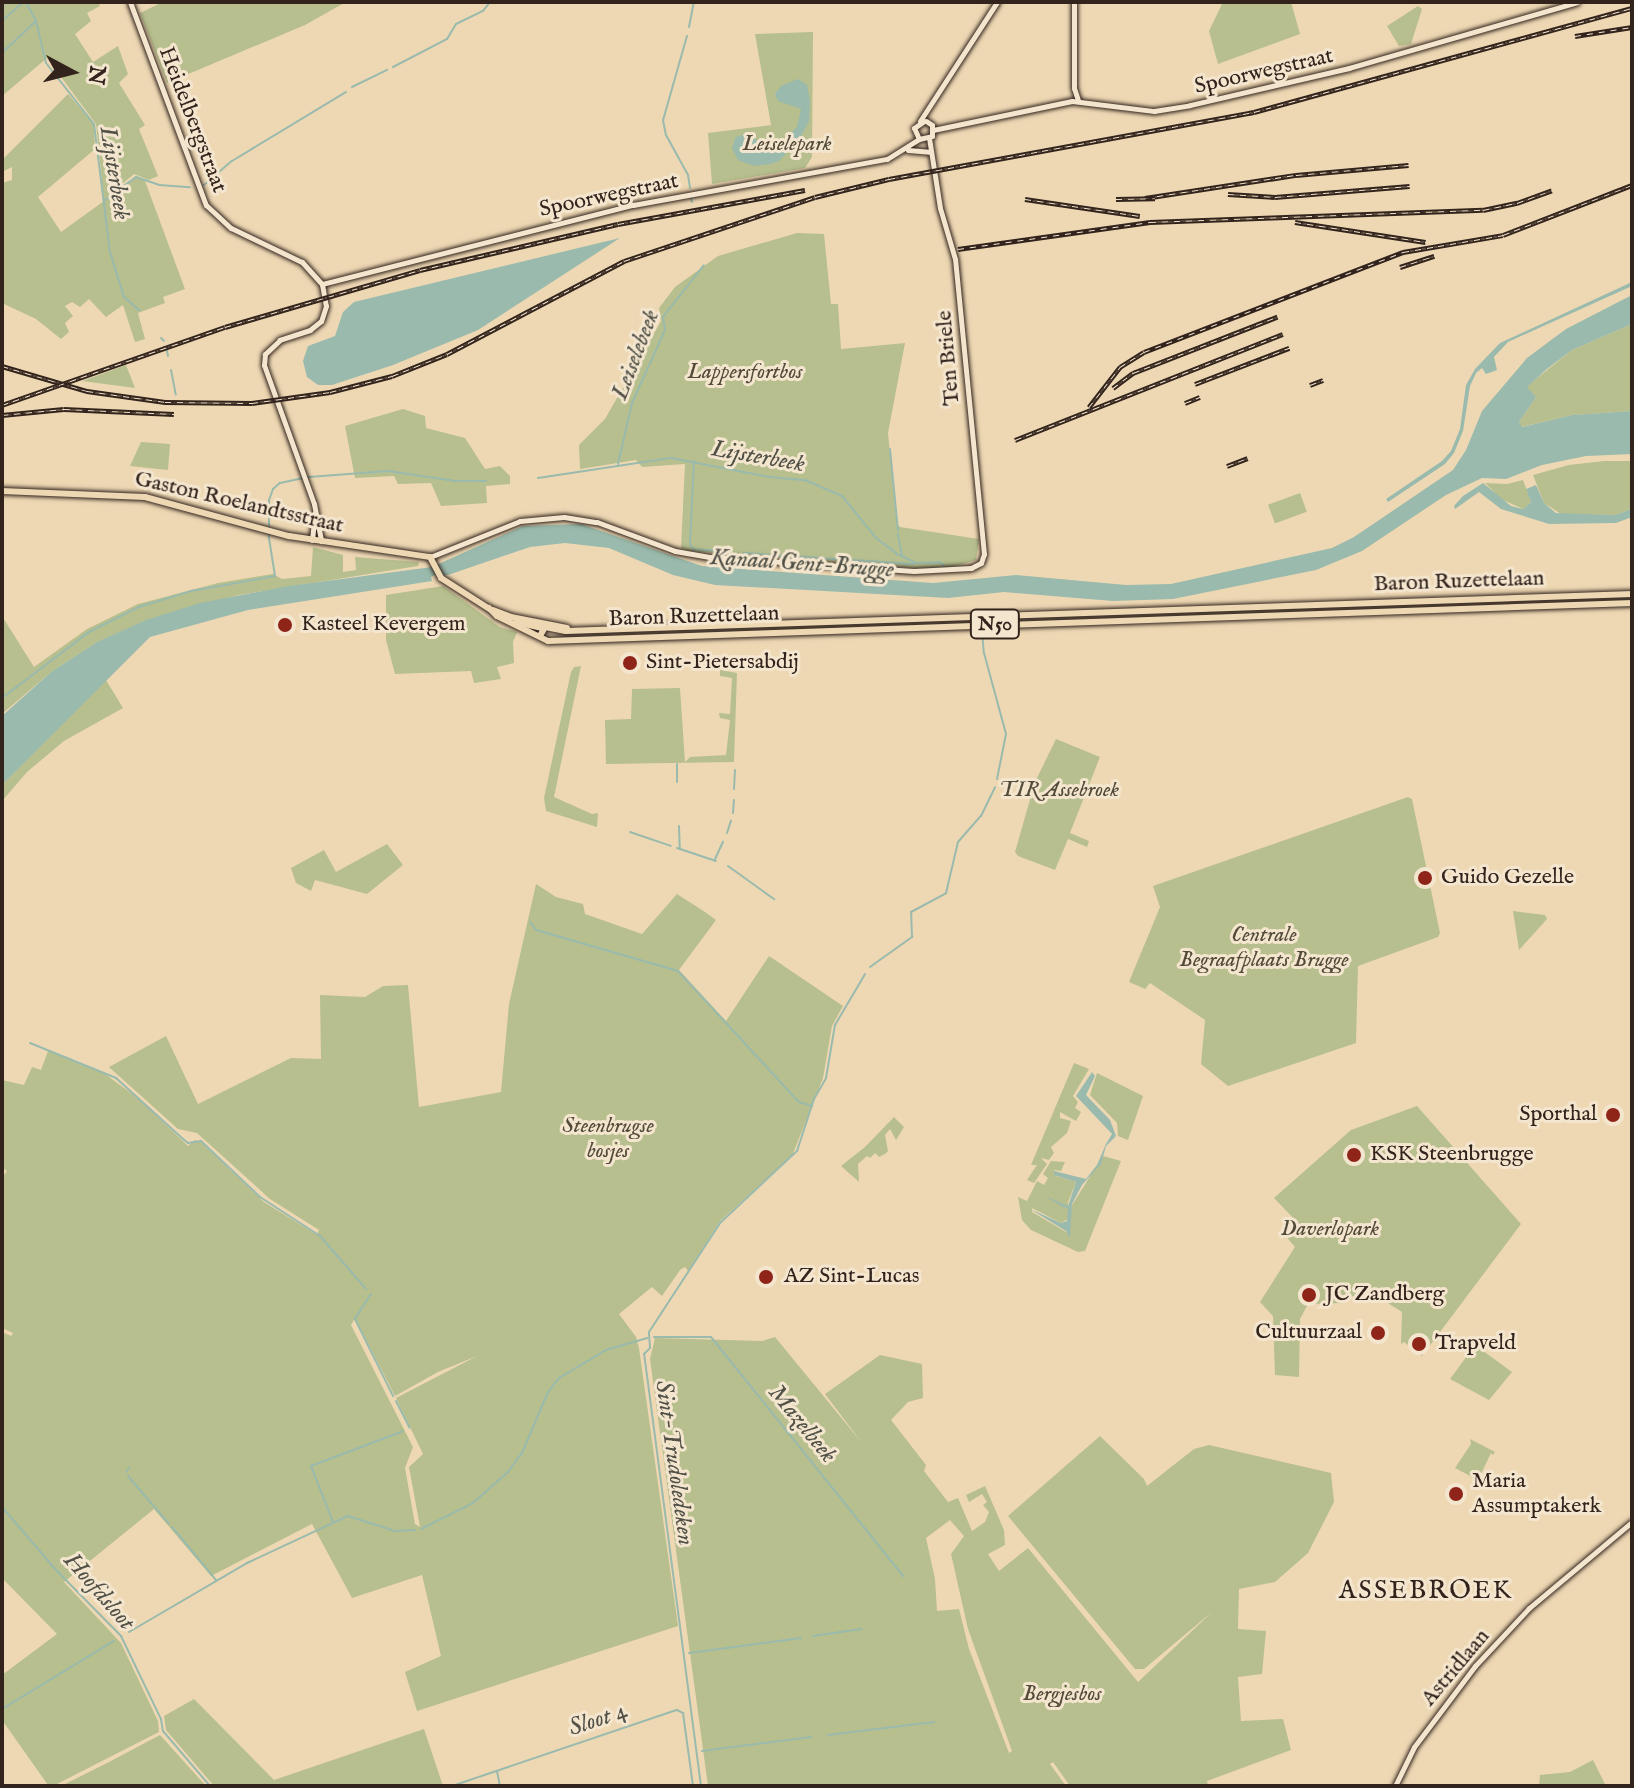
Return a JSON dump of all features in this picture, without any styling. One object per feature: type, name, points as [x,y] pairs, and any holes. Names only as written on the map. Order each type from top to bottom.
[{"type":"main road","name":"Gaston Roelandtsstraat","points":[[2,491],[145,497],[273,532],[430,557]]},
{"type":"main road","name":"Baron Ruzettelaan","points":[[430,557],[439,574],[489,608],[542,632]]},
{"type":"main road","name":"Baron Ruzettelaan","points":[[552,634],[674,626],[1091,612],[1113,614],[1123,611],[1632,594]]},
{"type":"main road","points":[[1584,604],[1589,596]]},
{"type":"main road","name":"Baron Ruzettelaan","points":[[552,634],[837,629],[847,626],[870,628],[1632,603]]},
{"type":"main road","name":"Baron Ruzettelaan","points":[[489,608],[511,617],[580,630]]},
{"type":"main road","name":"N50","points":[[542,632],[546,640],[552,634]]},
{"type":"main road","name":"N50","points":[[542,632],[552,634]]},
{"type":"street","name":"Heidelbergstraat","points":[[130,2],[206,205],[231,228],[302,262],[322,284]]},
{"type":"street","points":[[928,124],[914,128],[922,138],[928,124],[926,108],[997,2]]},
{"type":"street","points":[[1074,2],[1074,88],[1078,101]]},
{"type":"street","name":"Spoorwegstraat","points":[[928,124],[952,125],[1078,101],[1154,111],[1190,105],[1335,72],[1577,2]]},
{"type":"street","points":[[1068,102],[1074,88]]},
{"type":"street","name":"Spoorwegstraat","points":[[322,284],[579,218],[883,159],[905,150],[922,138]]},
{"type":"street","name":"Ten Briele","points":[[430,557],[512,523],[564,517],[597,522],[675,551],[709,557],[914,571],[971,568],[981,563],[984,554],[955,254],[940,208],[930,152],[922,138]]},
{"type":"street","name":"Spoorwegstraat","points":[[905,150],[930,152]]},
{"type":"street","points":[[321,542],[314,504],[265,370],[264,358],[280,340],[310,330],[321,321],[326,306],[322,284]]},
{"type":"street","points":[[312,540],[314,504]]},
{"type":"street","points":[[1288,606],[1292,610],[1288,614]]},
{"type":"street","name":"Astridlaan","points":[[1395,1786],[1414,1747],[1475,1666],[1529,1608],[1632,1522]]},
{"type":"green space","points":[[2,2],[98,2],[100,6],[87,13],[91,21],[75,34],[93,62],[118,46],[128,74],[119,83],[145,125],[139,129],[158,176],[149,180],[134,174],[116,189],[136,177],[145,181],[185,289],[163,297],[165,303],[138,313],[145,339],[135,342],[123,305],[106,317],[89,299],[80,307],[72,302],[65,306],[73,316],[65,323],[69,332],[61,339],[36,319],[2,303],[2,183],[12,180],[12,167],[2,172],[2,160],[68,94],[94,124],[95,149],[38,197],[61,232],[104,201],[96,124],[47,58],[2,96]]},
{"type":"green space","points":[[163,2],[346,2],[305,25],[167,83],[140,13]]},
{"type":"green space","points":[[1223,2],[1291,2],[1300,34],[1218,64],[1209,31]]},
{"type":"green space","points":[[1418,6],[1422,9],[1411,44],[1399,46],[1387,26]]},
{"type":"green space","name":"Leiselepark","points":[[813,32],[812,157],[805,168],[712,184],[708,133],[771,125],[755,34]]},
{"type":"green space","name":"Lappersfortbos","points":[[797,233],[824,234],[831,304],[838,304],[841,349],[905,343],[888,433],[897,524],[900,527],[979,539],[976,560],[949,568],[915,568],[688,551],[681,548],[685,464],[642,467],[636,460],[580,469],[579,445],[605,419],[661,321],[659,308],[675,287],[718,256]]},
{"type":"green space","points":[[1632,324],[1632,411],[1572,415],[1521,427],[1519,422],[1536,397],[1526,387],[1572,350]]},
{"type":"green space","points":[[126,365],[135,388],[82,381],[99,375]]},
{"type":"green space","points":[[403,409],[425,416],[426,428],[465,438],[485,469],[500,466],[510,476],[510,484],[486,486],[487,503],[441,506],[431,483],[398,484],[394,476],[355,478],[345,426]]},
{"type":"green space","points":[[141,442],[170,444],[168,470],[130,466]]},
{"type":"green space","points":[[1632,461],[1632,509],[1615,515],[1561,514],[1544,503],[1533,475],[1569,465]]},
{"type":"green space","points":[[1523,480],[1531,502],[1523,509],[1501,499],[1485,483],[1507,484]]},
{"type":"green space","points":[[1300,493],[1307,512],[1275,523],[1268,505]]},
{"type":"green space","points":[[313,547],[343,555],[343,572],[356,570],[355,557],[419,562],[418,566],[239,595],[147,620],[97,642],[51,672],[2,714],[2,616],[34,667],[87,629],[138,604],[218,583],[273,574],[282,579],[311,576]]},
{"type":"green space","points":[[443,586],[500,627],[517,632],[513,642],[514,663],[497,667],[501,679],[474,683],[471,671],[395,674],[386,640],[386,595]]},
{"type":"green space","points":[[581,666],[554,797],[592,814],[598,813],[597,827],[546,811],[544,798],[571,672],[574,667]]},
{"type":"green space","points":[[720,670],[737,673],[734,762],[606,764],[605,720],[631,719],[632,689],[680,688],[685,762],[690,757],[726,755],[730,720],[720,718],[719,713],[730,714],[732,678],[720,676]]},
{"type":"green space","points":[[106,680],[123,708],[64,741],[27,772],[2,801],[2,785]]},
{"type":"green space","name":"TIR Assebroek","points":[[1056,739],[1100,757],[1070,833],[1089,841],[1087,847],[1068,839],[1055,870],[1018,856],[1015,852],[1035,782]]},
{"type":"green space","name":"Centrale Begraafplaats Brugge","points":[[1408,797],[1412,799],[1440,933],[1438,937],[1358,966],[1356,1043],[1228,1086],[1201,1064],[1205,1020],[1150,983],[1145,989],[1129,982],[1160,907],[1153,886]]},
{"type":"green space","points":[[387,844],[403,865],[367,894],[315,880],[311,891],[296,883],[291,868],[324,850],[336,872]]},
{"type":"green space","name":"Steenbrugse bosjes","points":[[536,884],[556,897],[583,904],[585,914],[642,934],[677,894],[705,912],[716,920],[679,970],[726,1021],[769,956],[843,1006],[832,1026],[823,1078],[792,1156],[720,1221],[688,1271],[685,1267],[680,1270],[662,1296],[652,1287],[619,1314],[636,1337],[639,1348],[678,1626],[417,1711],[405,1672],[441,1656],[422,1575],[352,1598],[312,1524],[211,1576],[154,1509],[64,1582],[121,1643],[158,1721],[159,1732],[53,1786],[48,1785],[2,1720],[2,1675],[57,1634],[2,1578],[2,1332],[11,1336],[13,1333],[2,1328],[2,1178],[7,1171],[2,1167],[2,1080],[24,1085],[32,1067],[41,1070],[48,1051],[105,1074],[139,1099],[188,1146],[195,1140],[201,1142],[264,1202],[317,1235],[319,1230],[270,1199],[197,1133],[178,1129],[109,1067],[166,1036],[198,1104],[291,1058],[321,1059],[320,995],[365,997],[383,986],[408,985],[419,1107],[501,1092],[509,1004]],"holes":[[[355,1318],[395,1396],[438,1372],[477,1356],[396,1398],[423,1454],[409,1467],[420,1527],[415,1524],[405,1468],[413,1447],[351,1325]]]},
{"type":"green space","points":[[1513,911],[1545,915],[1547,919],[1519,950]]},
{"type":"green space","points":[[1074,1063],[1089,1069],[1073,1096],[1078,1102],[1075,1108],[1081,1112],[1076,1121],[1060,1112],[1060,1118],[1071,1121],[1067,1133],[1051,1147],[1054,1153],[1049,1160],[1041,1158],[1047,1164],[1034,1183],[1027,1180],[1037,1165],[1031,1165]]},
{"type":"green space","points":[[1097,1073],[1143,1096],[1128,1140],[1118,1136],[1117,1123],[1090,1095]]},
{"type":"green space","name":"Daverlopark","points":[[1417,1106],[1521,1224],[1422,1356],[1404,1342],[1401,1344],[1402,1312],[1380,1298],[1345,1296],[1344,1303],[1308,1304],[1300,1319],[1299,1377],[1275,1375],[1273,1316],[1260,1302],[1295,1247],[1284,1234],[1297,1222],[1274,1198],[1351,1130]]},
{"type":"green space","points":[[894,1117],[904,1127],[896,1140],[890,1129],[885,1135],[888,1151],[885,1154],[879,1157],[875,1153],[858,1164],[859,1182],[841,1166]]},
{"type":"green space","points":[[1103,1156],[1121,1161],[1085,1251],[1078,1252],[1031,1230],[1022,1220],[1018,1197],[1027,1201],[1037,1181],[1044,1185],[1048,1178],[1043,1174],[1051,1161],[1065,1162],[1061,1171],[1054,1170],[1056,1176],[1076,1182],[1068,1202],[1068,1219],[1061,1223],[1032,1208],[1032,1212],[1068,1233],[1072,1205]]},
{"type":"green space","name":"Bergjesbos","points":[[775,1337],[862,1443],[825,1394],[880,1355],[922,1364],[923,1398],[908,1402],[891,1420],[926,1465],[924,1471],[948,1502],[958,1498],[972,1531],[985,1522],[989,1512],[983,1505],[987,1502],[982,1494],[969,1502],[966,1495],[985,1486],[1004,1530],[1005,1545],[988,1554],[999,1571],[1028,1548],[1138,1682],[1212,1612],[1144,1669],[1135,1669],[1008,1516],[1100,1436],[1144,1479],[1147,1486],[1194,1449],[1209,1445],[1331,1473],[1334,1502],[1308,1553],[1275,1582],[1239,1589],[1238,1629],[1266,1631],[1262,1674],[1238,1677],[1241,1721],[1283,1719],[1291,1750],[1207,1781],[1208,1786],[1070,1786],[1053,1762],[1050,1764],[1066,1786],[708,1786],[650,1359],[655,1338],[762,1341]],"holes":[[[950,1520],[964,1536],[951,1554],[968,1629],[1012,1751],[1009,1753],[969,1649],[959,1609],[937,1611],[935,1579],[926,1538]]]},
{"type":"green space","points":[[1475,1345],[1512,1372],[1489,1400],[1450,1379]]},
{"type":"green space","points":[[1470,1439],[1495,1452],[1493,1455],[1491,1453],[1478,1480],[1455,1468],[1471,1444]]},
{"type":"green space","points":[[194,1699],[274,1780],[424,1729],[443,1786],[214,1786],[166,1730],[164,1716]]},
{"type":"green space","points":[[160,1735],[206,1786],[61,1786],[109,1762]]},
{"type":"green space","points":[[1593,1760],[1606,1786],[1539,1786],[1540,1775],[1570,1772]]},
{"type":"shaded area","points":[[798,79],[807,85],[810,101],[809,121],[799,140],[779,161],[770,164],[754,166],[738,160],[732,148],[735,138],[741,135],[778,146],[797,127],[801,109],[778,101],[775,94],[781,86]]},
{"type":"shaded area","points":[[620,238],[478,330],[393,365],[332,385],[318,385],[307,377],[303,361],[308,346],[335,336],[343,312],[354,302]]},
{"type":"shaded area","points":[[1632,282],[1632,286],[1508,342],[1494,357],[1497,370],[1486,374],[1482,368],[1476,373],[1470,386],[1463,431],[1454,453],[1445,464],[1388,502],[1386,499],[1442,461],[1451,451],[1460,429],[1466,385],[1475,369],[1500,343]]},
{"type":"shaded area","points":[[1632,295],[1632,324],[1572,350],[1547,369],[1527,387],[1536,397],[1519,422],[1522,427],[1572,415],[1632,411],[1632,454],[1586,456],[1542,465],[1506,479],[1482,478],[1446,495],[1362,551],[1316,570],[1173,599],[1113,601],[1004,592],[948,598],[715,585],[673,575],[609,548],[565,543],[530,547],[448,575],[435,575],[431,577],[432,581],[248,610],[150,637],[2,785],[2,716],[51,672],[97,642],[146,620],[200,603],[289,586],[432,567],[523,526],[581,524],[702,566],[933,583],[1016,575],[1126,585],[1171,584],[1332,548],[1354,537],[1453,470],[1466,450],[1482,411],[1527,358],[1566,329]]},
{"type":"shaded area","points":[[1483,483],[1511,506],[1523,509],[1531,502],[1526,489],[1536,485],[1544,503],[1556,513],[1615,515],[1632,509],[1632,517],[1616,523],[1549,524],[1501,509],[1479,492],[1455,509],[1454,506],[1463,496]]},
{"type":"shaded area","points":[[1092,1072],[1095,1076],[1086,1095],[1110,1120],[1116,1136],[1106,1146],[1101,1164],[1082,1185],[1072,1204],[1070,1238],[1066,1231],[1030,1209],[1061,1223],[1067,1221],[1068,1208],[1045,1196],[1068,1206],[1076,1182],[1054,1175],[1054,1171],[1086,1179],[1097,1165],[1106,1144],[1112,1134],[1076,1096]]},
{"type":"waterway","points":[[2,21],[23,2]]},
{"type":"waterway","name":"Lijsterbeek","points":[[26,2],[36,21],[46,63],[94,124],[110,252],[124,297],[139,310]]},
{"type":"waterway","name":"Leiselebeek","points":[[393,67],[447,39],[456,24],[483,11],[490,2]]},
{"type":"waterway","name":"Leiselebeek","points":[[689,27],[694,2]]},
{"type":"waterway","points":[[2,53],[36,21]]},
{"type":"waterway","name":"Leiselebeek","points":[[687,36],[663,120],[666,135],[688,175],[690,188]]},
{"type":"waterway","name":"Leiselebeek","points":[[352,87],[387,70]]},
{"type":"waterway","name":"Leiselebeek","points":[[204,185],[232,161],[346,92]]},
{"type":"waterway","name":"Leiselebeek","points":[[104,201],[136,177],[159,185],[190,187]]},
{"type":"waterway","name":"Leiselebeek","points":[[691,198],[692,202]]},
{"type":"waterway","name":"Leiselebeek","points":[[618,464],[632,403],[665,330],[663,317],[704,265]]},
{"type":"waterway","name":"Lijsterbeek","points":[[161,338],[164,341]]},
{"type":"waterway","name":"Lijsterbeek","points":[[167,351],[168,356]]},
{"type":"waterway","name":"Lijsterbeek","points":[[171,370],[176,395]]},
{"type":"waterway","points":[[890,449],[898,531]]},
{"type":"waterway","name":"Lijsterbeek","points":[[538,478],[671,458],[769,477],[805,480],[842,496],[876,538],[897,554],[916,563],[940,562],[944,566]]},
{"type":"waterway","name":"Kanaal Gent-Brugge","points":[[694,461],[690,544],[693,549],[730,552]]},
{"type":"waterway","name":"Lijsterbeek","points":[[2,698],[89,632],[139,607],[191,591],[275,576],[269,537],[269,500],[273,489],[280,483],[309,477],[388,471],[455,481],[486,481]]},
{"type":"waterway","name":"Kanaal Gent-Brugge","points":[[898,534],[902,556]]},
{"type":"waterway","name":"Kanaal Gent-Brugge","points":[[744,553],[914,564]]},
{"type":"waterway","name":"Sint-Trudoledeken","points":[[982,632],[984,653],[1006,734],[997,779]]},
{"type":"waterway","points":[[677,764],[677,782]]},
{"type":"waterway","points":[[734,789],[735,770]]},
{"type":"waterway","name":"Sint-Trudoledeken","points":[[870,967],[912,937],[911,912],[946,893],[958,842],[981,816],[995,787]]},
{"type":"waterway","points":[[733,813],[734,800]]},
{"type":"waterway","points":[[727,833],[731,821]]},
{"type":"waterway","points":[[679,826],[680,849]]},
{"type":"waterway","points":[[630,832],[671,846]]},
{"type":"waterway","points":[[715,859],[723,842]]},
{"type":"waterway","points":[[677,848],[716,861]]},
{"type":"waterway","points":[[728,866],[774,899]]},
{"type":"waterway","points":[[530,922],[536,930],[678,971],[799,1102],[812,1106]]},
{"type":"waterway","name":"Sint-Trudoledeken","points":[[701,1786],[644,1354],[650,1348],[649,1332],[720,1223],[797,1151],[814,1099],[826,1078],[835,1025],[865,974]]},
{"type":"waterway","points":[[30,1043],[116,1078],[188,1143],[201,1141],[260,1197],[320,1236],[366,1289]]},
{"type":"waterway","points":[[371,1294],[355,1319],[393,1396]]},
{"type":"waterway","name":"Mazelbeek","points":[[654,1337],[711,1337],[903,1576]]},
{"type":"waterway","name":"Mazelbeek","points":[[421,1529],[473,1503],[508,1472],[522,1453],[548,1392],[559,1378],[606,1350],[647,1338]]},
{"type":"waterway","points":[[396,1401],[410,1428]]},
{"type":"waterway","points":[[333,1522],[311,1466],[403,1431]]},
{"type":"waterway","points":[[126,1472],[129,1468]]},
{"type":"waterway","points":[[128,1476],[169,1524]]},
{"type":"waterway","name":"Hoofdsloot","points":[[2,1507],[56,1570],[121,1636],[161,1719],[163,1731],[210,1786]]},
{"type":"waterway","name":"Mazelbeek","points":[[129,1632],[247,1563],[348,1516],[395,1531],[415,1530]]},
{"type":"waterway","points":[[172,1527],[216,1580]]},
{"type":"waterway","points":[[813,1636],[862,1629]]},
{"type":"waterway","points":[[689,1653],[801,1638]]},
{"type":"waterway","points":[[2,1709],[114,1641]]},
{"type":"waterway","name":"Sloot 4","points":[[452,1786],[677,1710],[683,1713],[693,1786]]},
{"type":"waterway","points":[[828,1735],[934,1722]]},
{"type":"waterway","points":[[702,1751],[811,1737]]},
{"type":"waterway","points":[[497,1771],[500,1786]]},
{"type":"railway","points":[[2,366],[87,391],[165,402],[252,403],[330,392],[392,376],[447,354],[624,261],[815,197],[889,179],[1254,112],[1632,8]]},
{"type":"railway","points":[[1575,36],[1632,27]]},
{"type":"railway","points":[[1145,198],[1296,175],[1409,165]]},
{"type":"railway","points":[[1089,407],[1120,367],[1144,352],[1403,252],[1503,235],[1632,185]]},
{"type":"railway","points":[[1228,194],[1275,197],[1410,186]]},
{"type":"railway","points":[[2,405],[225,327],[420,270],[618,224],[805,190]]},
{"type":"railway","points":[[958,249],[1150,222],[1483,210],[1517,203],[1552,190]]},
{"type":"railway","points":[[1116,199],[1155,198]]},
{"type":"railway","points":[[1025,199],[1140,216]]},
{"type":"railway","points":[[1295,222],[1425,242]]},
{"type":"railway","points":[[1400,267],[1434,256]]},
{"type":"railway","points":[[1113,388],[1133,373],[1277,317]]},
{"type":"railway","points":[[1015,440],[1283,334]]},
{"type":"railway","points":[[1195,384],[1289,348]]},
{"type":"railway","points":[[1310,385],[1323,380]]},
{"type":"railway","points":[[1185,403],[1200,397]]},
{"type":"railway","points":[[2,415],[64,409],[174,414]]},
{"type":"railway","points":[[1227,466],[1248,458]]},
{"type":"place","name":"Kasteel Kevergem","points":[[285,625]]},
{"type":"place","name":"Sint-Pietersabdij","points":[[630,663]]},
{"type":"place","name":"Guido Gezelle","points":[[1425,878]]},
{"type":"place","name":"Sporthal","points":[[1613,1115]]},
{"type":"place","name":"KSK Steenbrugge","points":[[1354,1155]]},
{"type":"place","name":"AZ Sint-Lucas","points":[[766,1277]]},
{"type":"place","name":"JC Zandberg","points":[[1309,1295]]},
{"type":"place","name":"Cultuurzaal","points":[[1378,1333]]},
{"type":"place","name":"Trapveld","points":[[1419,1344]]},
{"type":"place","name":"Maria Assumptakerk","points":[[1456,1494]]},
{"type":"district","name":"ASSEBROEK","points":[[1426,1591]]}]
